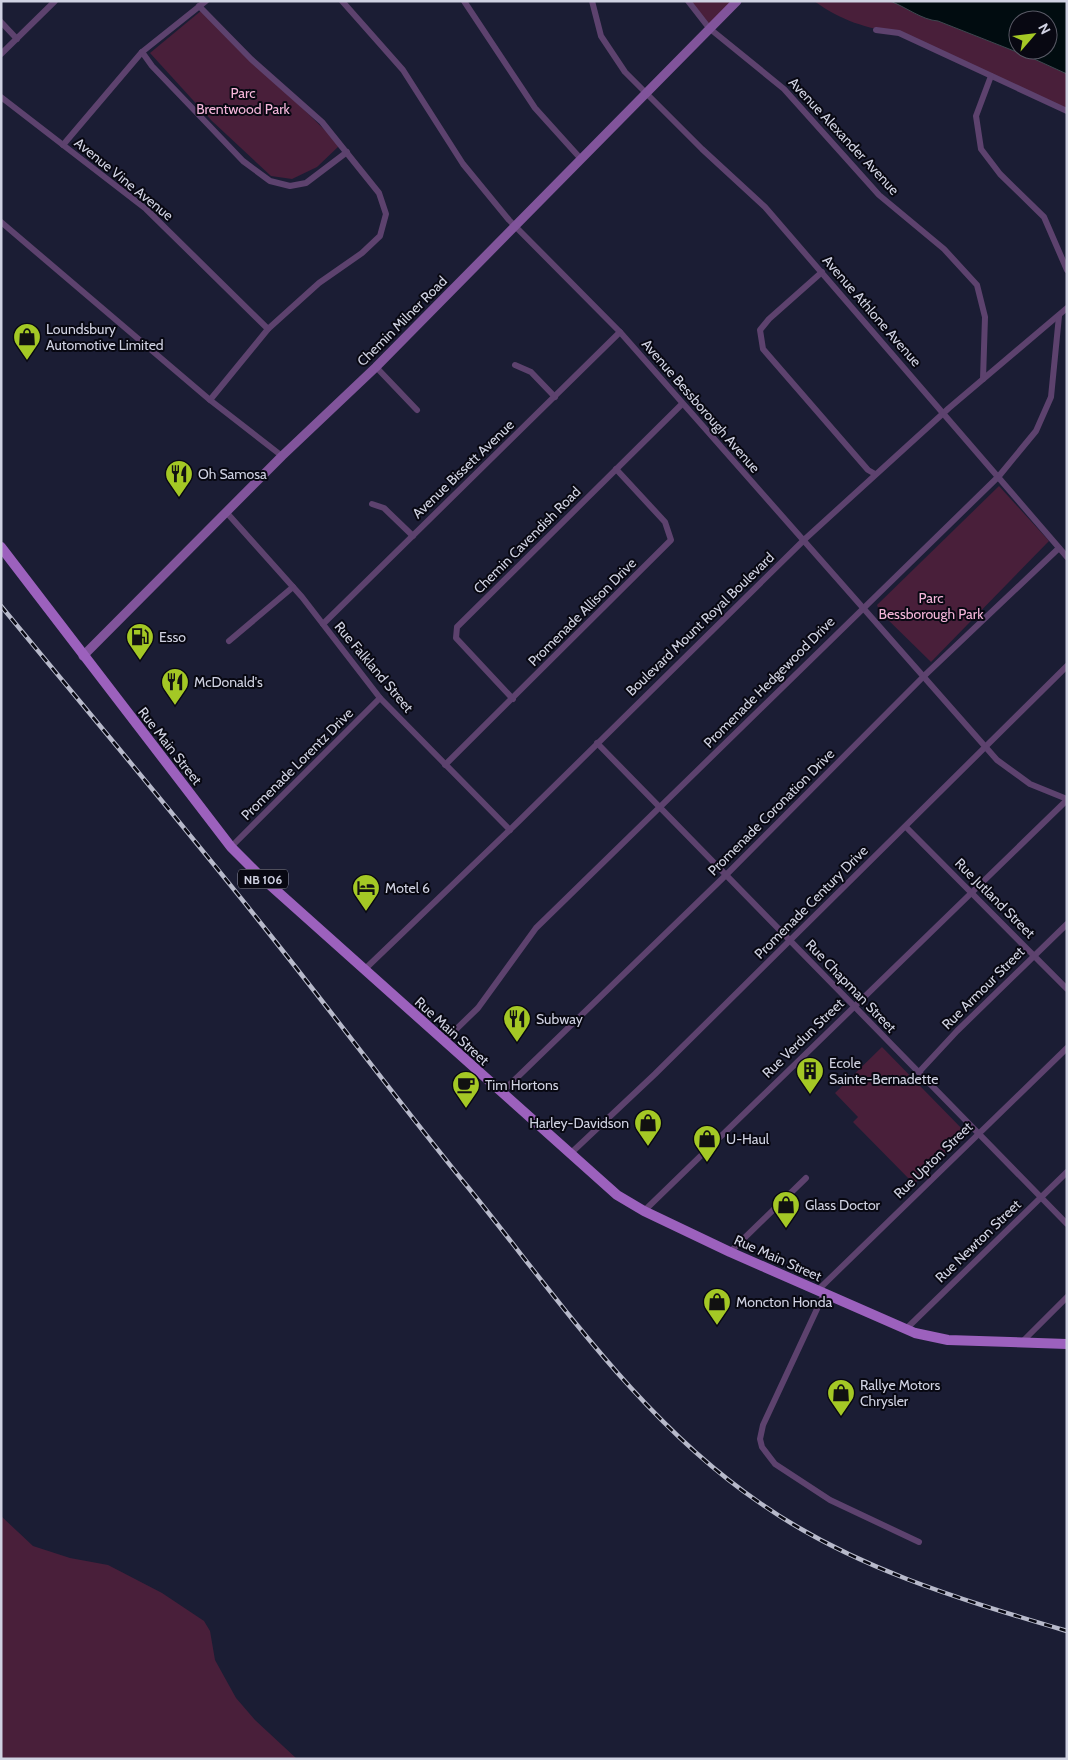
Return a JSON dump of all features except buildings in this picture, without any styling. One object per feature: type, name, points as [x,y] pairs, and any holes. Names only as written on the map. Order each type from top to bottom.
[{"type":"main road","name":"Rue Main Street","points":[[1,545],[83,656],[231,847],[260,876],[364,970],[618,1196],[644,1211],[730,1252],[906,1329],[948,1340],[1067,1344]]},
{"type":"street","points":[[1,54],[55,1]]},
{"type":"street","points":[[63,145],[142,52],[206,1]]},
{"type":"street","name":"Avenue Bessborough Avenue","points":[[342,1],[403,70],[463,164],[516,227],[620,332],[862,608],[987,746],[997,760],[1030,784],[1067,800]]},
{"type":"street","points":[[464,1],[535,108],[581,159]]},
{"type":"street","name":"Avenue Athlone Avenue","points":[[592,1],[596,24],[606,47],[625,72],[702,149],[765,207],[1067,557]]},
{"type":"street","name":"Avenue Alexander Avenue","points":[[688,1],[709,28],[784,89],[879,195],[944,248],[977,285],[985,317],[983,379]]},
{"type":"street","name":"Chemin Milner Road","points":[[83,656],[282,456],[376,367],[516,227],[737,1]]},
{"type":"street","points":[[199,6],[251,59],[322,122],[379,193],[386,214],[380,236],[362,253],[319,283],[268,329],[210,400]]},
{"type":"street","points":[[1,22],[17,39]]},
{"type":"street","points":[[876,30],[899,33],[1067,111]]},
{"type":"street","points":[[142,52],[157,72],[243,161],[270,181],[290,186],[306,183],[347,152]]},
{"type":"street","points":[[991,76],[976,116],[981,149],[1000,174],[1044,217],[1067,270]]},
{"type":"street","name":"Avenue Vine Avenue","points":[[1,97],[146,209],[268,329]]},
{"type":"street","points":[[1,222],[210,400],[282,456]]},
{"type":"street","points":[[822,272],[769,319],[760,330],[763,349],[868,470],[875,474]]},
{"type":"street","name":"Boulevard Mount Royal Boulevard","points":[[364,970],[510,830],[803,541],[943,413],[1067,308]]},
{"type":"street","name":"Promenade Hedgewood Drive","points":[[444,1041],[478,1008],[536,928],[999,476],[1036,431],[1051,397],[1059,316]]},
{"type":"street","name":"Avenue Bissett Avenue","points":[[323,624],[620,332]]},
{"type":"street","points":[[515,364],[531,372],[554,397]]},
{"type":"street","points":[[376,367],[417,410]]},
{"type":"street","name":"Chemin Cavendish Road","points":[[513,699],[456,638],[458,627],[682,404]]},
{"type":"street","name":"Promenade Allison Drive","points":[[445,765],[671,540],[665,522],[616,469]]},
{"type":"street","points":[[372,504],[384,508],[413,536]]},
{"type":"street","name":"Rue Falkland Street","points":[[227,513],[293,587],[380,698],[510,830]]},
{"type":"street","name":"Promenade Coronation Drive","points":[[501,1093],[726,875],[924,676],[1059,548]]},
{"type":"street","points":[[229,641],[293,587]]},
{"type":"street","name":"Promenade Century Drive","points":[[570,1154],[655,1074],[1067,666]]},
{"type":"street","name":"Promenade Lorentz Drive","points":[[231,847],[380,698]]},
{"type":"street","name":"Rue Chapman Street","points":[[597,743],[1067,1224]]},
{"type":"street","name":"Rue Verdun Street","points":[[644,1211],[970,892],[1067,800]]},
{"type":"street","name":"Rue Jutland Street","points":[[906,826],[1067,989]]},
{"type":"street","name":"Rue Armour Street","points":[[919,1072],[957,1031],[1067,924]]},
{"type":"street","name":"Rue Upton Street","points":[[821,1293],[977,1134],[1067,1048]]},
{"type":"street","name":"Rue Newton Street","points":[[906,1329],[1067,1172]]},
{"type":"street","points":[[730,1252],[806,1178]]},
{"type":"street","points":[[821,1293],[763,1425],[760,1439],[762,1447],[775,1464],[830,1500],[918,1542]]},
{"type":"street","points":[[1020,1343],[1067,1297]]},
{"type":"green space","points":[[688,1],[737,1],[709,28]]},
{"type":"green space","points":[[814,1],[892,2],[920,16],[938,21],[1008,49],[1008,60],[1036,60],[1067,74],[1067,111],[899,33],[854,23]]},
{"type":"green space","name":"Parc Brentwood Park","points":[[202,10],[340,145],[317,167],[292,179],[271,176],[212,121],[150,53]]},
{"type":"green space","name":"Parc Bessborough Park","points":[[999,486],[1049,541],[931,662],[880,612],[877,605]]},
{"type":"green space","points":[[882,1047],[966,1133],[914,1184],[853,1122],[858,1117],[835,1093]]},
{"type":"green space","points":[[1,1516],[33,1546],[70,1558],[108,1565],[162,1593],[204,1621],[210,1631],[215,1660],[236,1698],[255,1720],[297,1759],[1,1759]]},
{"type":"shaded area","points":[[890,1],[1067,1],[1067,74],[1036,60],[1058,60],[1058,10],[1008,10],[1008,49],[914,13]]},
{"type":"railway","points":[[1,606],[241,899],[568,1314],[639,1396],[677,1435],[717,1471],[760,1503],[795,1526],[832,1546],[870,1564],[947,1594],[1067,1631]]},
{"type":"place","name":"Loundsbury Automotive Limited","points":[[27,361]]},
{"type":"place","name":"Oh Samosa","points":[[179,498]]},
{"type":"place","name":"Esso","points":[[140,661]]},
{"type":"place","name":"McDonald's","points":[[175,706]]},
{"type":"place","name":"Motel 6","points":[[366,912]]},
{"type":"place","name":"Subway","points":[[517,1043]]},
{"type":"place","name":"Ecole Sainte-Bernadette","points":[[810,1095]]},
{"type":"place","name":"Tim Hortons","points":[[466,1109]]},
{"type":"place","name":"Harley-Davidson","points":[[648,1147]]},
{"type":"place","name":"U-Haul","points":[[707,1163]]},
{"type":"place","name":"Glass Doctor","points":[[786,1229]]},
{"type":"place","name":"Moncton Honda","points":[[717,1326]]},
{"type":"place","name":"Rallye Motors Chrysler","points":[[841,1417]]}]
